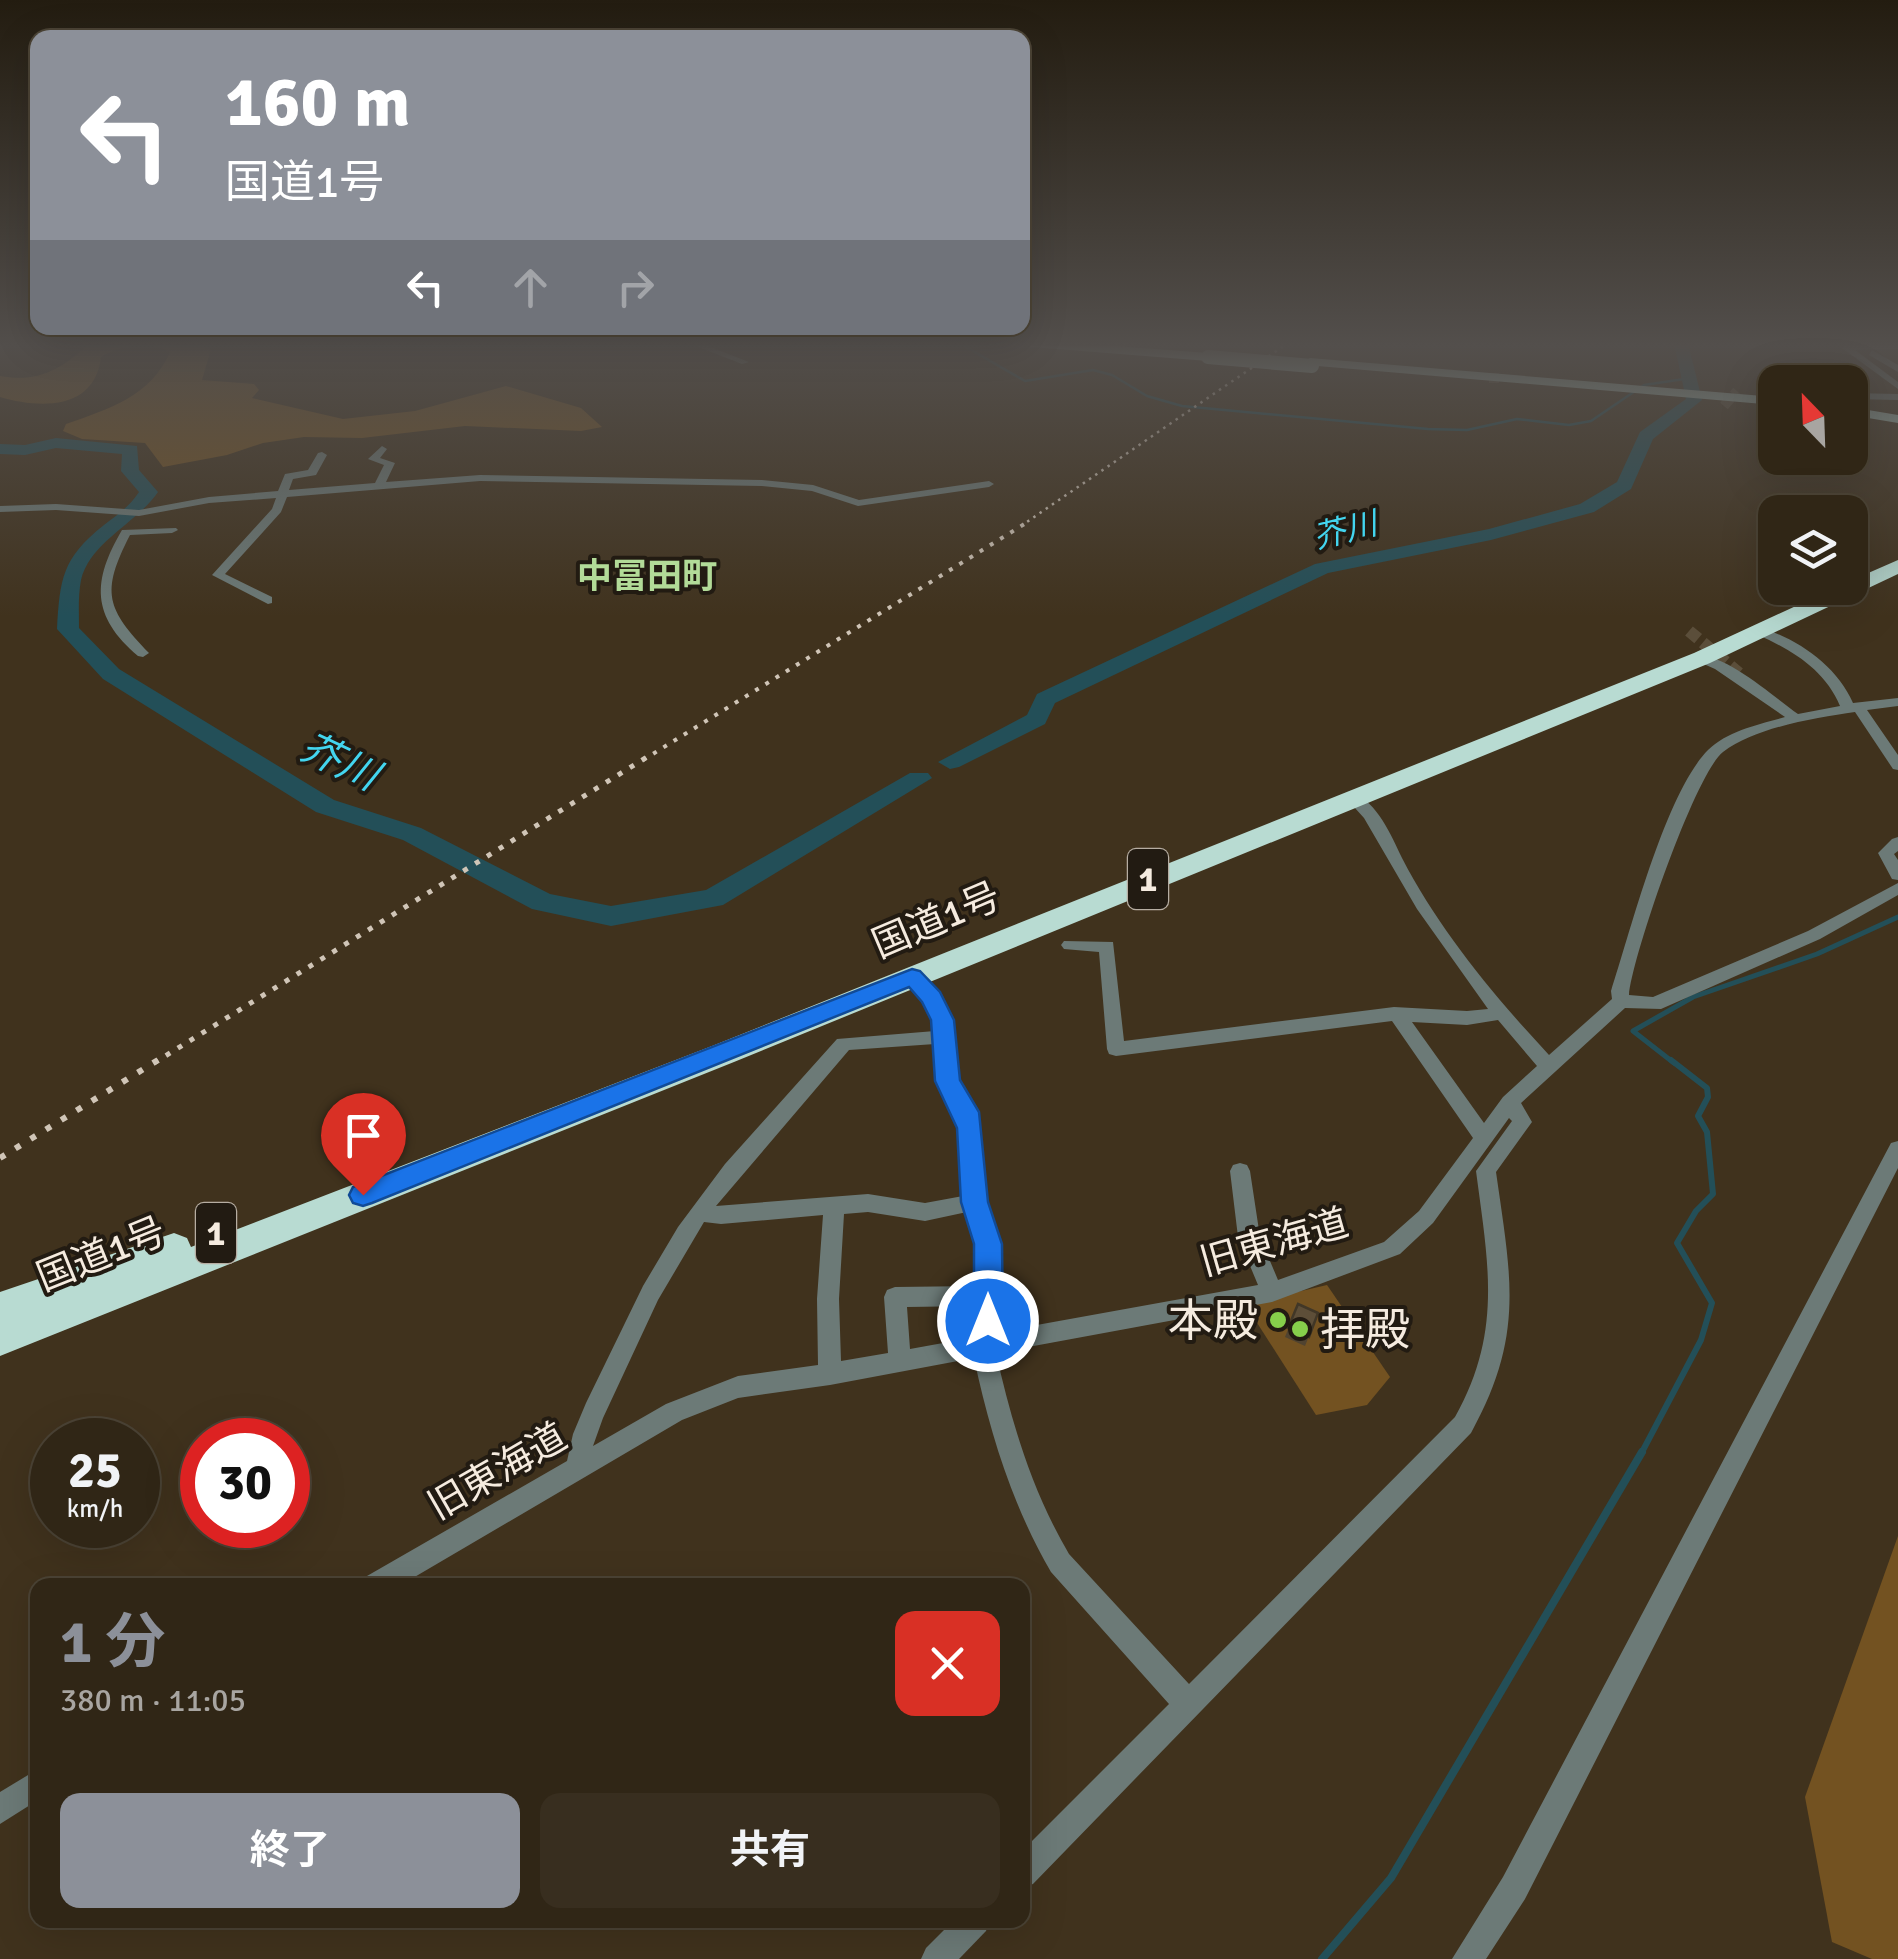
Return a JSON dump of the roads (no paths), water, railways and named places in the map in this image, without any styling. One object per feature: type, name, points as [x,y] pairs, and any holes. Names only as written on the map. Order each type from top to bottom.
[{"type":"highway","points":[[1868,568],[1898,552]]},
{"type":"highway","name":"国道1号","points":[[0,1338],[912,977],[1352,798],[1722,660],[1762,632],[1898,566]]},
{"type":"highway","name":"国道1号","points":[[0,1309],[112,1273],[429,1149],[1660,661],[1790,605]]},
{"type":"street","points":[[378,488],[390,463],[373,459],[382,449]]},
{"type":"street","points":[[289,476],[312,473],[322,455]]},
{"type":"street","points":[[268,600],[218,575],[277,510],[290,461]]},
{"type":"street","points":[[0,509],[56,507],[133,514],[209,500],[480,478],[736,482],[813,488],[858,503],[989,484]]},
{"type":"street","points":[[133,514],[106,572],[108,610],[123,639],[143,653]]},
{"type":"street","points":[[126,532],[172,530]]},
{"type":"street","points":[[1762,632],[1792,648],[1828,676],[1898,766]]},
{"type":"street","points":[[1722,660],[1781,708]]},
{"type":"street","points":[[1722,660],[1772,694],[1781,708]]},
{"type":"street","points":[[1722,660],[1798,720]]},
{"type":"street","points":[[1898,702],[1853,707],[1726,742],[1694,777],[1620,991],[1621,1001],[1655,1004],[1814,935],[1898,888]]},
{"type":"street","points":[[1352,798],[1366,807],[1407,881],[1504,1013],[1550,1068]]},
{"type":"street","points":[[1898,842],[1886,853],[1898,875]]},
{"type":"street","points":[[1070,945],[1107,946],[1116,1048],[1397,1014],[1467,1018],[1504,1013]]},
{"type":"street","points":[[912,977],[932,998],[942,1020],[948,1081],[966,1112],[970,1128],[974,1202],[988,1244],[985,1346],[1004,1440],[1048,1544],[1060,1563],[1189,1705]]},
{"type":"street","name":"旧東海道","points":[[388,1578],[674,1412],[738,1387],[830,1374],[1272,1292],[1392,1248],[1426,1217],[1510,1102],[1621,1001]]},
{"type":"street","points":[[1397,1014],[1484,1138]]},
{"type":"street","points":[[578,1470],[578,1454],[587,1427],[635,1324],[699,1213],[844,1044],[945,1038]]},
{"type":"street","points":[[1030,1865],[1462,1426],[1482,1396],[1496,1352],[1502,1301],[1486,1171],[1522,1122],[1510,1102]]},
{"type":"street","points":[[1468,1959],[1514,1888],[1898,1149]]},
{"type":"street","points":[[1240,1170],[1249,1236],[1272,1292]]},
{"type":"street","points":[[699,1213],[721,1215],[868,1204],[925,1212],[974,1202]]},
{"type":"street","points":[[830,1374],[828,1298],[834,1205]]},
{"type":"street","points":[[900,1361],[896,1296],[989,1296]]},
{"type":"street","points":[[0,1809],[30,1788]]},
{"type":"street","points":[[937,1959],[968,1928]]},
{"type":"waterway","name":"芥川","points":[[950,762],[1037,719],[1045,699],[1322,568],[1491,534],[1587,508],[1625,485],[1648,434]]},
{"type":"waterway","name":"芥川","points":[[0,449],[25,450],[56,443],[131,450],[130,471],[149,492],[132,513],[79,560],[69,593],[68,629],[111,674],[325,806],[412,834],[542,902],[611,916],[713,898],[919,778]]},
{"type":"waterway","points":[[1674,1063],[1633,1031],[1693,997],[1817,954],[1898,917]]},
{"type":"waterway","points":[[1641,1454],[1701,1340],[1712,1303],[1677,1243],[1696,1211],[1713,1194],[1707,1132],[1698,1116],[1708,1097],[1707,1088],[1671,1060]]},
{"type":"waterway","points":[[1322,1959],[1391,1878],[1642,1452]]},
{"type":"tunnel","points":[[1689,631],[1739,673]]},
{"type":"railway","points":[[1021,526],[1155,434]]},
{"type":"railway","points":[[643,760],[1026,523]]},
{"type":"railway","points":[[154,1063],[647,757]]},
{"type":"railway","points":[[0,1158],[158,1060]]},
{"type":"place","name":"本殿","points":[[1278,1320]]},
{"type":"place","name":"拝殿","points":[[1300,1329]]},
{"type":"district","name":"中冨田町","points":[[647,576]]}]
